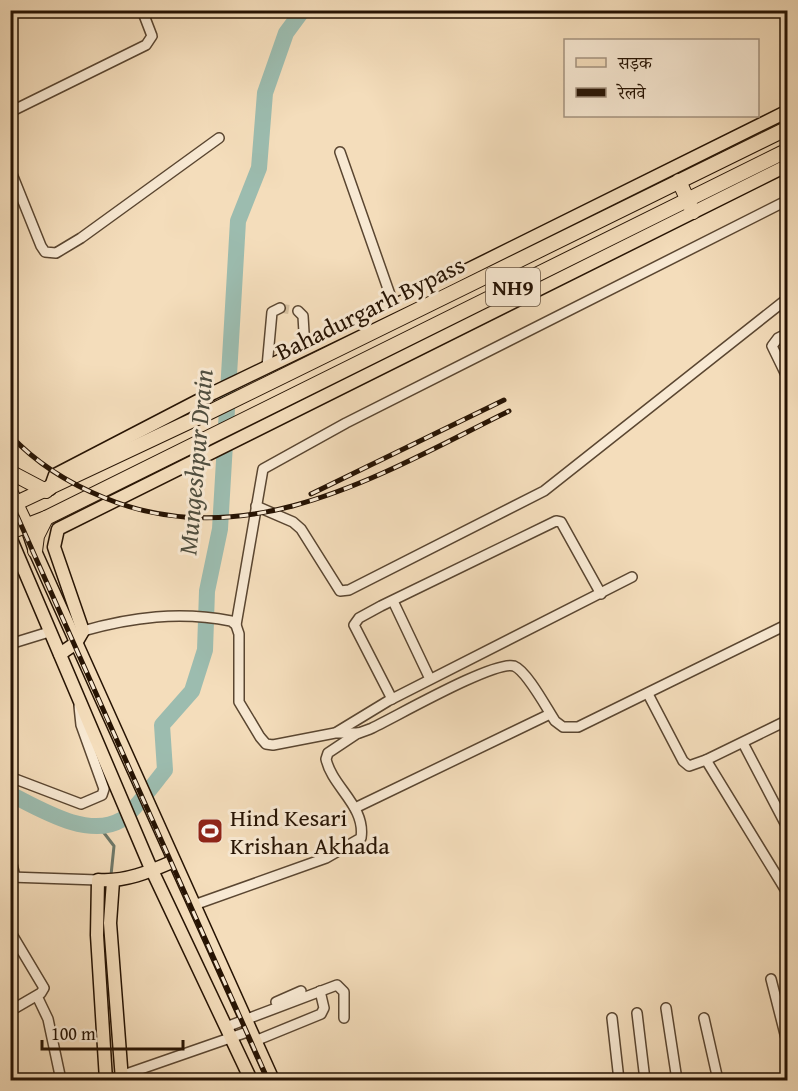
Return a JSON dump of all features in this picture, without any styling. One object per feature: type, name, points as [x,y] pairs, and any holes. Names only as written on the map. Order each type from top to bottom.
[{"type":"highway","name":"Bahadurgarh Bypass","points":[[14,505],[243,396],[788,128]]},
{"type":"highway","name":"Bahadurgarh Bypass","points":[[10,532],[46,518],[238,422],[690,206],[788,150]]},
{"type":"highway","points":[[679,181],[690,206]]},
{"type":"highway","points":[[10,472],[48,490]]},
{"type":"highway","points":[[10,491],[14,505],[27,527]]},
{"type":"highway","points":[[35,551],[37,536],[46,518]]},
{"type":"main road","points":[[48,490],[55,475],[213,393],[788,111]]},
{"type":"main road","points":[[60,654],[76,643],[83,631],[54,547],[58,530],[237,442],[690,206],[788,165]]},
{"type":"main road","points":[[27,527],[35,551],[273,1080]]},
{"type":"main road","points":[[10,537],[150,867],[251,1080]]},
{"type":"main road","points":[[105,881],[173,860]]},
{"type":"main road","points":[[105,881],[121,1078]]},
{"type":"main road","points":[[105,881],[97,935],[108,1080]]},
{"type":"street","points":[[10,112],[146,45],[152,36],[142,10]]},
{"type":"street","points":[[10,169],[40,246],[45,252],[56,253],[81,238],[219,138]]},
{"type":"street","points":[[340,152],[394,306]]},
{"type":"street","points":[[358,733],[335,733],[273,745],[266,744],[238,696],[239,634],[236,625],[260,475],[267,466],[346,423],[788,200]]},
{"type":"street","points":[[256,506],[296,525],[340,591],[349,590],[544,491],[657,404],[788,298]]},
{"type":"street","points":[[267,367],[269,320],[272,312],[280,308]]},
{"type":"street","points":[[298,311],[303,316],[305,349]]},
{"type":"street","points":[[788,333],[778,338],[772,346],[788,379]]},
{"type":"street","points":[[392,699],[354,625],[359,618],[556,521],[561,522],[601,594]]},
{"type":"street","points":[[335,733],[430,679],[632,577]]},
{"type":"street","points":[[393,601],[430,679]]},
{"type":"street","points":[[83,631],[141,617],[177,615],[219,619],[236,625]]},
{"type":"street","points":[[194,905],[326,858],[354,844],[361,838],[363,826],[326,759],[328,753],[358,733],[477,675],[513,666],[523,673],[550,714],[563,727],[578,727],[788,624]]},
{"type":"street","points":[[10,644],[50,632]]},
{"type":"street","points":[[648,694],[683,761],[689,766],[743,743],[788,720]]},
{"type":"street","points":[[10,777],[81,804],[104,794],[81,725],[77,697]]},
{"type":"street","points":[[355,808],[550,714]]},
{"type":"street","points":[[743,743],[788,829]]},
{"type":"street","points":[[706,760],[788,894]]},
{"type":"street","points":[[10,855],[13,877],[105,881]]},
{"type":"street","points":[[10,931],[44,988],[37,996],[10,1011]]},
{"type":"street","points":[[771,979],[788,1046]]},
{"type":"street","points":[[227,1029],[248,1027],[320,991],[340,986],[344,992],[344,1018]]},
{"type":"street","points":[[248,1027],[301,991]]},
{"type":"street","points":[[108,1080],[121,1078],[227,1029],[321,1014],[324,1008],[320,991]]},
{"type":"street","points":[[37,996],[48,1019],[61,1080]]},
{"type":"street","points":[[666,1008],[677,1080]]},
{"type":"street","points":[[637,1013],[645,1080]]},
{"type":"street","points":[[612,1018],[619,1080]]},
{"type":"street","points":[[704,1018],[718,1080]]},
{"type":"waterway","name":"Mungeshpur Drain","points":[[10,794],[64,820],[94,826],[108,825],[126,817],[165,770],[162,725],[192,691],[205,650],[207,591],[220,529],[238,221],[259,168],[265,93],[286,33],[303,10]]},
{"type":"waterway","points":[[98,825],[114,846],[111,875]]},
{"type":"tunnel","points":[[280,308],[298,311]]},
{"type":"railway","points":[[311,494],[504,400]]},
{"type":"railway","points":[[10,435],[54,472],[105,498],[158,514],[210,518],[262,513],[313,500],[413,459],[509,411]]},
{"type":"railway","points":[[10,500],[268,1080]]},
{"type":"place","name":"Hind Kesari Krishan Akhada","points":[[210,831]]}]
